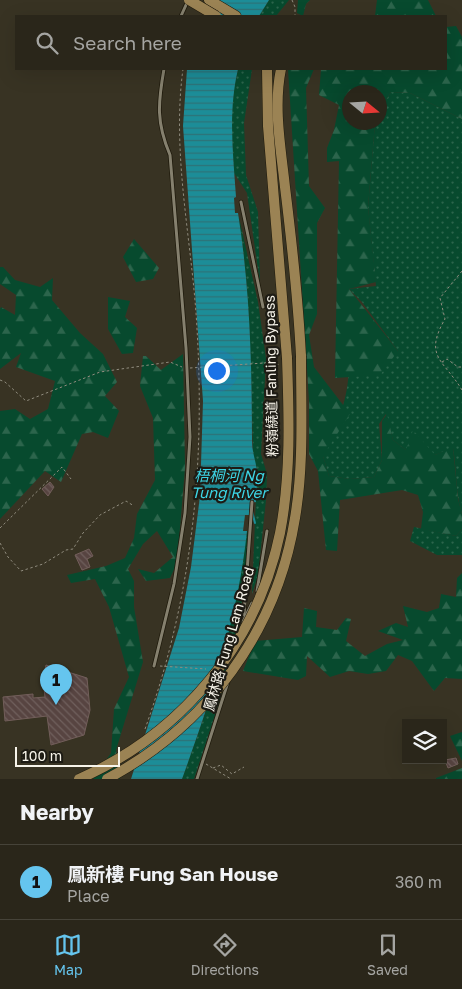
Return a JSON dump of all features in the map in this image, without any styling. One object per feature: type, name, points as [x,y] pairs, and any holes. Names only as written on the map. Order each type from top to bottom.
[{"type":"main road","points":[[209,0],[234,15]]},
{"type":"main road","points":[[188,2],[214,15]]},
{"type":"main road","name":"粉嶺繞道 Fanling Bypass","points":[[79,779],[110,764],[148,739],[176,717],[205,687],[246,627],[264,586],[276,550],[285,495],[288,378],[284,303],[268,126],[267,70]]},
{"type":"main road","name":"粉嶺繞道 Fanling Bypass","points":[[107,779],[136,763],[170,739],[215,694],[238,665],[259,630],[275,594],[287,557],[300,479],[301,356],[298,301],[279,126],[278,95],[281,70]]},
{"type":"lane","points":[[182,15],[188,2]]},
{"type":"lane","points":[[154,666],[174,584],[185,514],[190,437],[188,368],[170,155],[161,133],[159,119],[164,70]]},
{"type":"lane","points":[[241,202],[263,307]]},
{"type":"lane","points":[[244,618],[252,502]]},
{"type":"lane","name":"鳳林路 Fung Lam Road","points":[[235,652],[244,618],[254,600],[259,584],[267,531]]},
{"type":"lane","name":"鳳林路 Fung Lam Road","points":[[198,779],[234,660]]},
{"type":"path","points":[[292,0],[295,15]]},
{"type":"path","points":[[146,728],[166,667],[184,588],[194,525],[199,464],[200,374],[180,132],[183,70]]},
{"type":"path","points":[[462,272],[440,298],[445,319],[436,333],[435,341],[435,349],[441,362],[462,390]]},
{"type":"path","points":[[441,362],[447,359],[458,368],[462,367]]},
{"type":"path","points":[[0,380],[5,382],[26,401],[100,372],[170,362],[188,368],[268,363]]},
{"type":"path","points":[[0,528],[62,467],[71,479]]},
{"type":"path","points":[[0,543],[9,559],[20,571],[43,564],[66,550],[73,549],[83,533],[100,516],[126,501],[134,506]]},
{"type":"path","points":[[160,666],[208,670]]},
{"type":"path","points":[[203,763],[231,779]]},
{"type":"path","points":[[213,768],[221,765],[232,774],[244,767]]},
{"type":"green space","points":[[269,0],[289,0],[277,15],[260,15]]},
{"type":"green space","points":[[298,0],[310,0],[306,4],[303,15],[297,13]]},
{"type":"green space","points":[[377,0],[428,0],[436,15],[375,15]]},
{"type":"green space","points":[[456,26],[462,37],[462,119],[410,93],[391,92],[387,98],[387,85],[342,85],[342,130],[374,130],[368,207],[376,282],[349,289],[398,351],[380,375],[335,378],[339,161],[327,162],[327,148],[334,130],[339,105],[319,95],[321,70],[447,70],[447,27]]},
{"type":"green space","points":[[238,70],[252,70],[244,123],[246,175],[258,212],[260,283],[247,193],[234,173],[231,122]]},
{"type":"green space","points":[[288,70],[314,70],[306,88],[309,186],[325,208],[317,223],[317,314],[309,335],[314,367],[350,414],[323,456],[329,476],[350,479],[374,477],[382,460],[382,421],[387,414],[393,440],[406,450],[413,430],[435,455],[453,447],[458,499],[462,514],[462,529],[456,536],[421,529],[423,512],[418,495],[402,490],[340,500],[337,551],[326,550],[318,471],[309,454],[309,400]]},
{"type":"green space","points":[[391,92],[410,93],[462,119],[462,514],[458,498],[453,448],[435,455],[406,450],[393,440],[386,414],[379,424],[382,460],[374,477],[350,479],[329,476],[322,453],[342,409],[349,375],[349,362],[398,351],[362,302],[349,289],[376,286],[368,207],[374,130],[387,130],[387,98]]},
{"type":"green space","points":[[238,213],[258,302],[266,359],[261,454],[267,474],[266,500],[258,575],[252,594],[257,472],[253,454],[246,273]]},
{"type":"green space","points":[[134,239],[159,268],[153,279],[136,282],[123,257]]},
{"type":"green space","points":[[0,267],[3,267],[15,280],[40,287],[53,278],[52,300],[80,333],[103,354],[117,382],[105,396],[119,411],[108,438],[93,432],[82,434],[61,482],[45,471],[0,519],[0,411],[15,409],[30,419],[48,409],[55,381],[16,367],[21,353],[0,369],[0,309],[1,307],[15,315],[16,295],[0,284]]},
{"type":"green space","points":[[108,297],[130,301],[125,317],[137,328],[133,353],[122,354],[108,329]]},
{"type":"green space","points":[[183,354],[185,468],[177,563],[170,578],[146,581],[138,569],[154,573],[173,557],[157,531],[143,544],[128,569],[134,581],[134,607],[143,662],[116,750],[120,779],[93,779],[111,753],[114,709],[129,677],[109,607],[95,579],[71,583],[67,575],[106,566],[125,558],[134,538],[137,514],[155,480],[153,418],[140,386],[143,356],[146,356],[161,370]]},
{"type":"green space","points":[[414,527],[456,536],[462,529],[462,555],[437,555],[410,541]]},
{"type":"green space","points":[[247,531],[249,532],[241,611],[219,703],[194,779],[182,779],[218,677]]},
{"type":"green space","points":[[462,573],[462,679],[445,678],[434,691],[412,661],[398,655],[386,671],[368,674],[349,671],[330,677],[307,656],[306,676],[298,680],[243,671],[255,641],[302,637],[304,608],[317,611],[316,627],[337,630],[346,618],[351,619],[346,641],[365,656],[387,644],[403,640],[378,631],[396,623],[408,627],[403,606],[427,612],[439,608],[441,594],[456,597],[457,578]]},
{"type":"green space","points":[[462,732],[462,761],[450,736]]},
{"type":"green space","points":[[462,768],[462,779],[436,779],[436,778]]},
{"type":"water","points":[[211,0],[269,0],[260,15],[204,15]]},
{"type":"water","name":"梧桐河 Ng Tung River","points":[[187,70],[238,70],[232,117],[236,197],[234,198],[235,213],[238,213],[242,241],[248,298],[252,446],[257,476],[256,502],[251,503],[249,515],[245,515],[243,531],[247,531],[243,563],[230,626],[213,688],[182,779],[131,779],[179,628],[191,567],[200,496],[203,401],[183,126]]},
{"type":"building","points":[[50,482],[54,487],[48,496],[42,489]]},
{"type":"building","points":[[89,549],[93,556],[87,559],[90,567],[82,570],[75,555]]},
{"type":"building","points":[[46,665],[87,678],[90,710],[84,735],[51,745],[47,716],[5,721],[3,697],[33,694],[33,698],[45,697],[43,680]]},
{"type":"building","points":[[456,758],[458,764],[448,768],[447,760]]},
{"type":"waterway","points":[[252,511],[255,523]]},
{"type":"place","name":"鳳新樓 Fung San House","points":[[56,705]]}]
